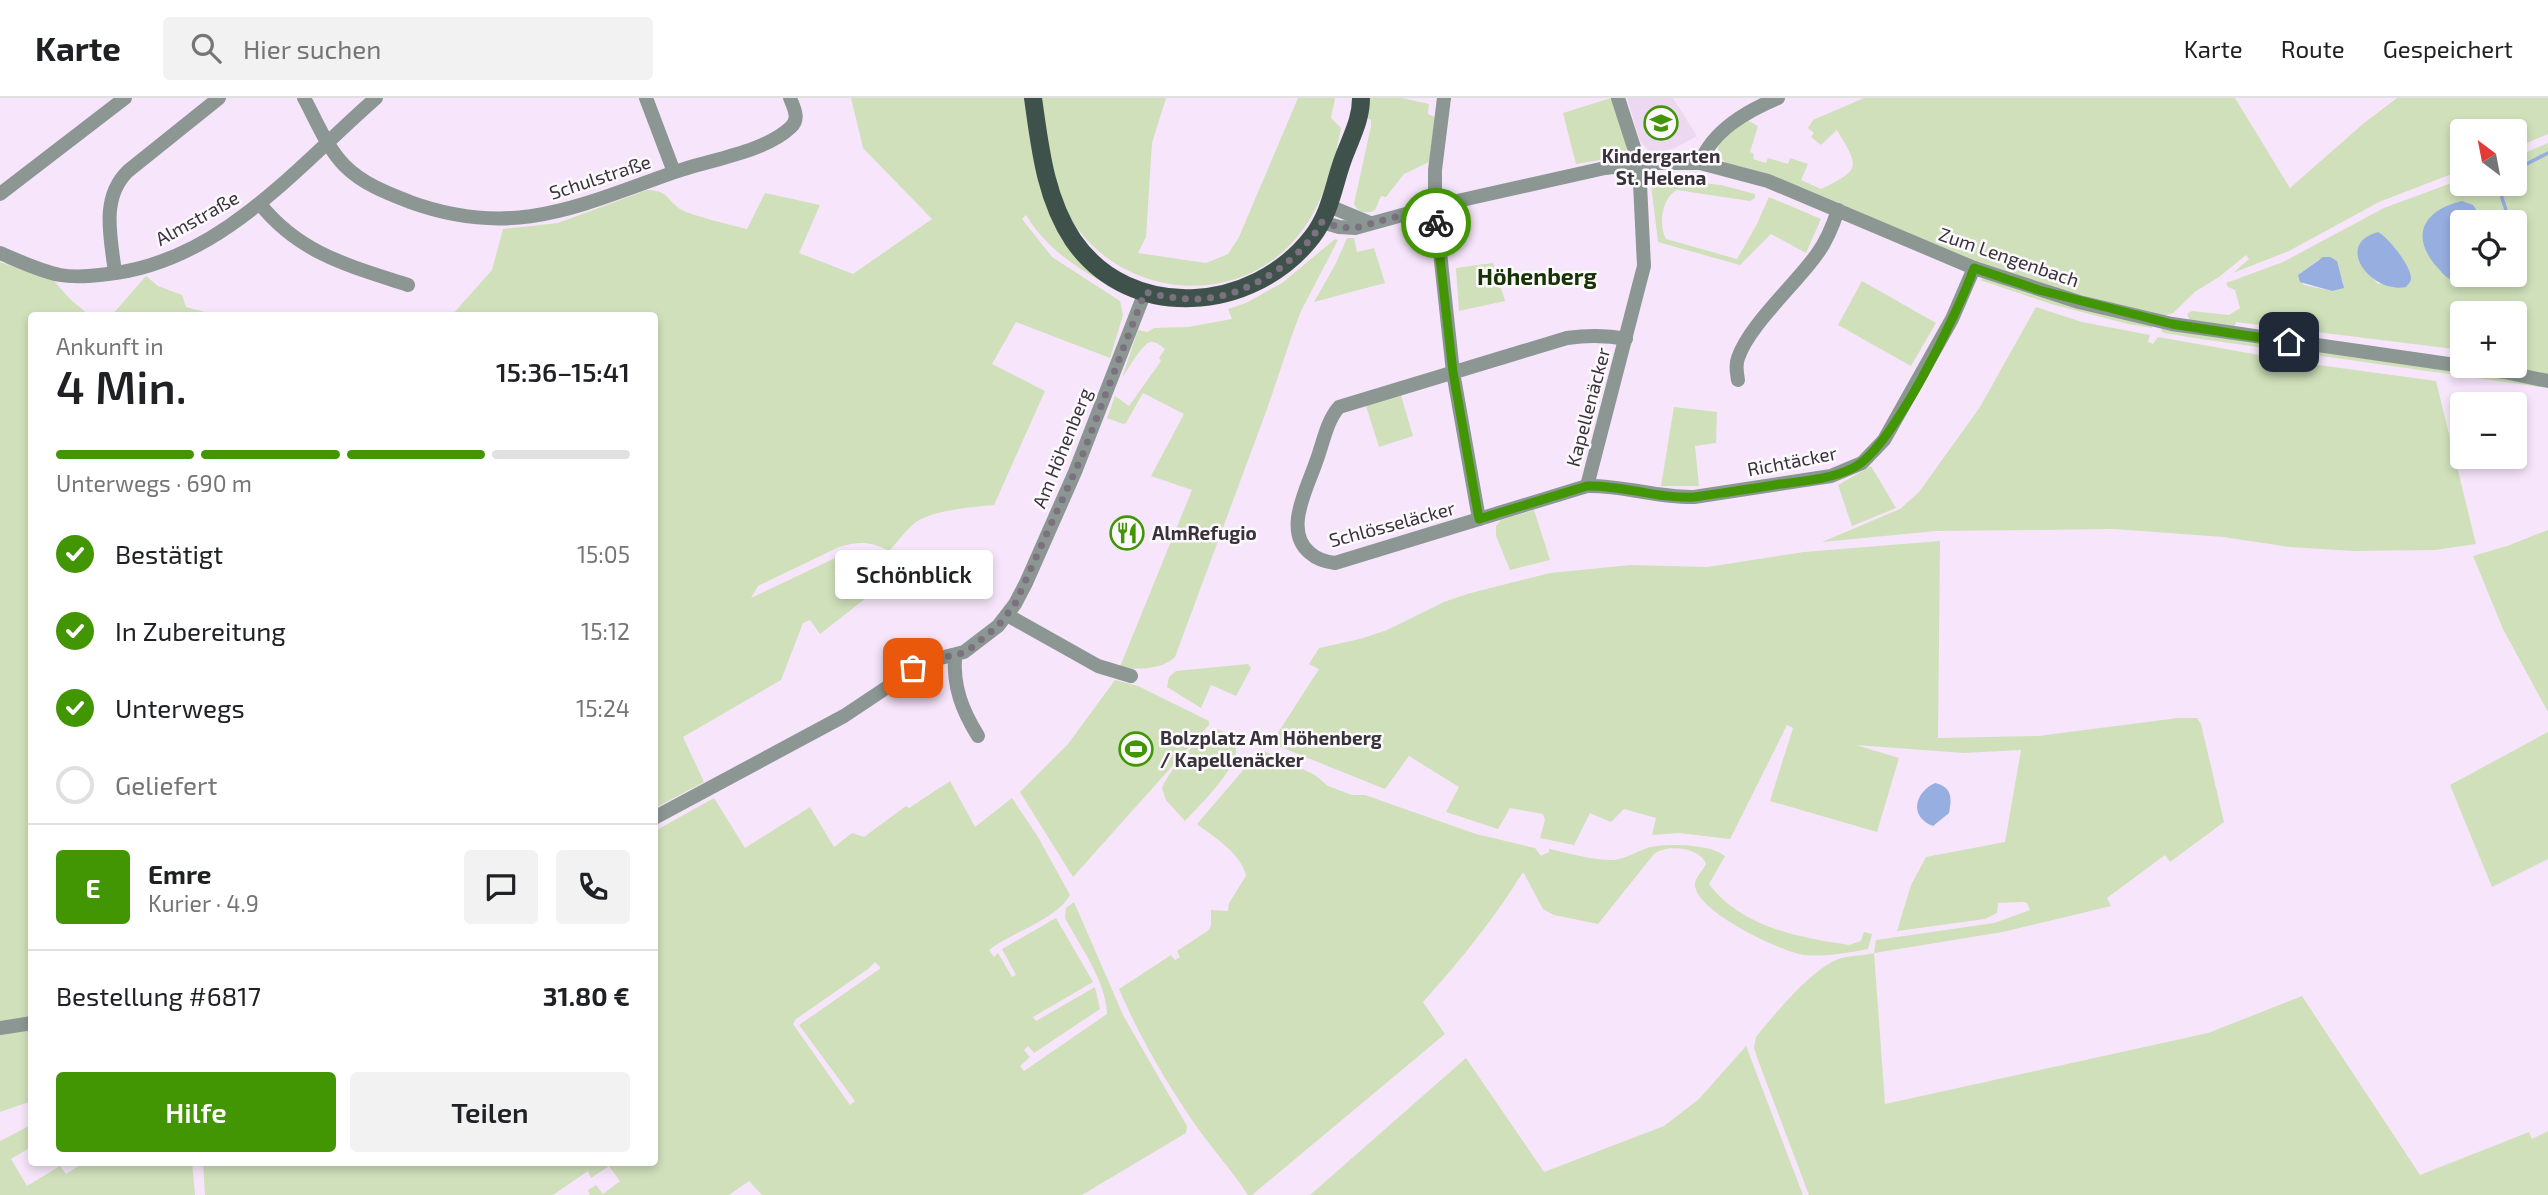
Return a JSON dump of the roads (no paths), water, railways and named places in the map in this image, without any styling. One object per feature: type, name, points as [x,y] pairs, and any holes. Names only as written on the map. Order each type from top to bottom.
[{"type":"main road","points":[[1033,98],[1049,190],[1066,229],[1082,251],[1117,279],[1145,292],[1192,299],[1234,292],[1256,282],[1295,255],[1312,237],[1325,214],[1347,148],[1348,126],[1358,98]]},
{"type":"street","points":[[0,194],[125,98]]},
{"type":"street","points":[[115,273],[109,213],[117,183],[128,171],[219,98]]},
{"type":"street","name":"Schulstraße","points":[[304,98],[327,141],[344,165],[364,181],[430,209],[489,219],[555,213],[752,148],[792,126],[796,120],[790,98]]},
{"type":"street","name":"Almstraße","points":[[0,253],[62,275],[115,273],[149,266],[193,247],[260,204],[376,98]]},
{"type":"street","points":[[646,98],[674,172]]},
{"type":"street","points":[[1444,98],[1435,170],[1434,206],[1453,372],[1479,519]]},
{"type":"street","name":"Kapellenäcker","points":[[1479,519],[1587,486],[1626,340],[1644,258],[1639,163],[1618,98]]},
{"type":"street","points":[[1700,163],[1706,148],[1726,128],[1753,109],[1778,98]]},
{"type":"street","name":"Zum Lengenbach","points":[[1325,214],[1370,223],[1567,175],[1639,163],[1700,163],[1768,181],[1974,268],[2039,290],[2172,324],[2504,372],[2548,381]]},
{"type":"street","points":[[260,204],[281,228],[312,250],[330,259],[408,285]]},
{"type":"street","points":[[1738,380],[1736,366],[1743,347],[1815,257],[1839,210]]},
{"type":"street","name":"Richtäcker","points":[[1587,486],[1603,485],[1678,498],[1694,497],[1831,476],[1857,466],[1875,451],[1892,427],[1952,319],[1974,268]]},
{"type":"street","name":"Am Höhenberg","points":[[658,816],[844,716],[913,668],[934,658],[955,656],[971,648],[1007,615],[1026,583],[1078,464],[1145,292]]},
{"type":"street","name":"Schlösseläcker","points":[[1479,519],[1335,562],[1324,561],[1312,555],[1303,545],[1298,530],[1299,512],[1332,416],[1339,407],[1567,338],[1584,335],[1626,340]]},
{"type":"street","points":[[1007,615],[1098,666],[1131,676]]},
{"type":"street","points":[[955,656],[957,695],[978,736]]},
{"type":"street","points":[[0,1028],[28,1024]]},
{"type":"water","points":[[2462,201],[2473,205],[2477,210],[2450,210],[2450,278],[2429,257],[2423,236],[2424,226],[2430,218],[2449,205]]},
{"type":"water","points":[[2378,232],[2393,245],[2407,266],[2411,277],[2406,287],[2381,283],[2362,267],[2358,247],[2365,238]]},
{"type":"water","points":[[2323,257],[2337,261],[2344,288],[2332,291],[2300,282],[2298,275]]},
{"type":"water","points":[[1935,783],[1948,790],[1950,803],[1949,813],[1933,826],[1920,817],[1917,805],[1922,793]]},
{"type":"waterway","points":[[2527,164],[2548,153]]},
{"type":"waterway","points":[[2502,196],[2506,210]]},
{"type":"place","name":"Kindergarten St. Helena","points":[[1661,123]]},
{"type":"place","name":"AlmRefugio","points":[[1127,533]]},
{"type":"place","name":"Schönblick","points":[[913,668]]},
{"type":"place","name":"Bolzplatz Am Höhenberg / Kapellenäcker","points":[[1136,749]]},
{"type":"district","name":"Höhenberg","points":[[1537,277]]}]
